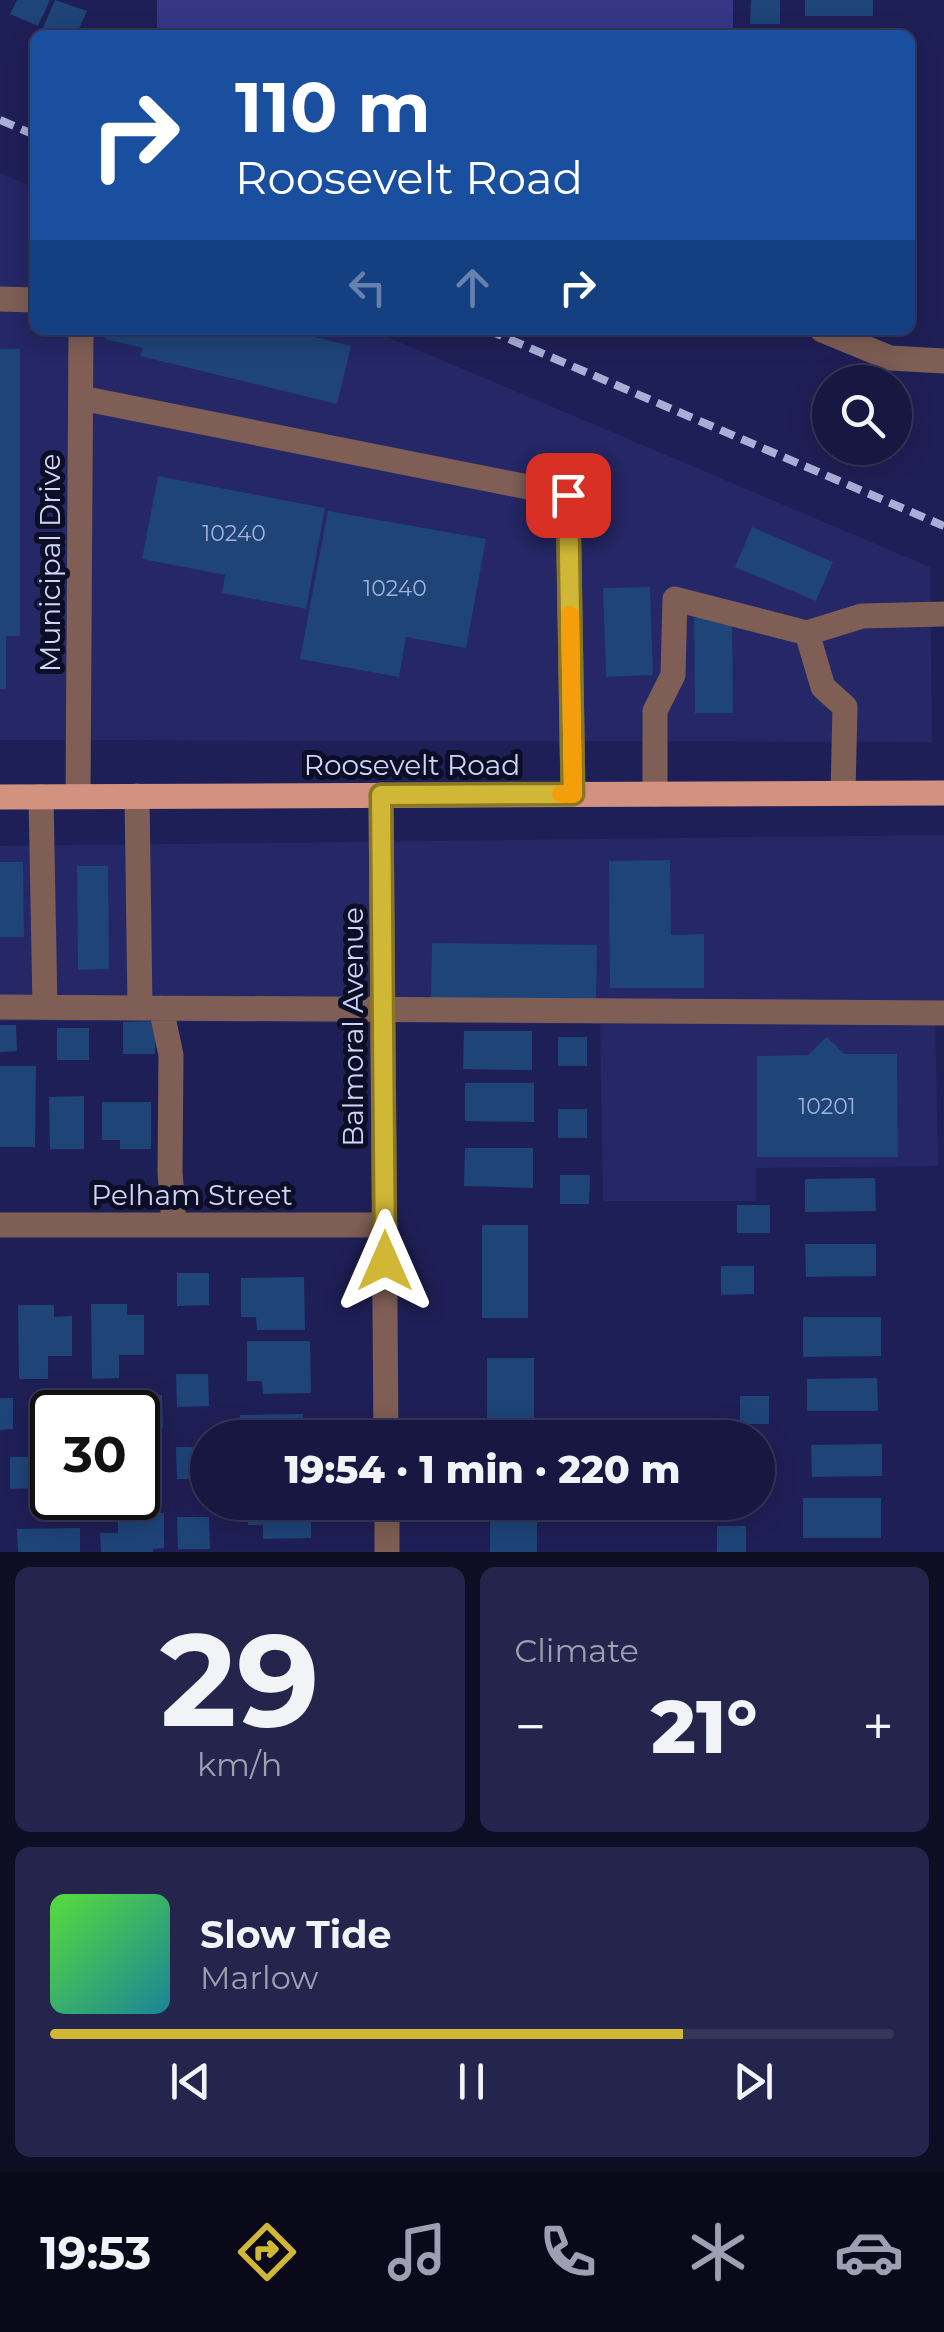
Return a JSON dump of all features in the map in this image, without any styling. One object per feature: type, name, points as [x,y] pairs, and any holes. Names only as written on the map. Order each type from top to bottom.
[{"type":"main road","name":"Roosevelt Road","points":[[0,797],[944,793]]},
{"type":"street","points":[[0,300],[30,300]]},
{"type":"street","name":"Municipal Drive","points":[[78,796],[82,335]]},
{"type":"street","points":[[834,335],[890,358],[944,361]]},
{"type":"street","points":[[81,398],[568,495],[573,794]]},
{"type":"street","points":[[655,794],[655,711],[673,675],[675,599],[807,634],[862,616],[944,614]]},
{"type":"street","points":[[807,634],[822,687],[845,707],[843,793]]},
{"type":"street","name":"Balmoral Avenue","points":[[381,795],[386,1420]]},
{"type":"street","points":[[41,796],[45,1008]]},
{"type":"street","points":[[137,796],[151,1008],[171,1055],[170,1172],[174,1225]]},
{"type":"street","points":[[0,1007],[944,1013]]},
{"type":"street","name":"Pelham Street","points":[[0,1225],[385,1226]]},
{"type":"street","points":[[386,1520],[387,1552]]},
{"type":"shaded area","points":[[157,0],[733,0],[733,30],[157,30]]},
{"type":"shaded area","points":[[0,173],[30,186],[30,335],[383,335],[930,567],[932,742],[0,740]]},
{"type":"shaded area","points":[[944,835],[944,1004],[935,1005],[938,1166],[756,1168],[756,1201],[603,1201],[600,1024],[0,1021],[0,846]]},
{"type":"building","points":[[17,0],[50,0],[38,26],[10,14]]},
{"type":"building","points":[[55,0],[87,11],[78,30],[42,30]]},
{"type":"building","points":[[751,0],[780,0],[780,24],[750,24]]},
{"type":"building","points":[[805,0],[873,0],[873,16],[805,16]]},
{"type":"building","points":[[106,335],[307,335],[351,346],[337,404],[140,356],[143,348],[105,339]]},
{"type":"building","points":[[0,349],[20,349],[20,636],[6,636],[6,689],[0,689]]},
{"type":"building","points":[[158,476],[325,508],[306,609],[222,593],[225,575],[142,559]]},
{"type":"building","points":[[328,511],[486,539],[466,648],[406,637],[399,677],[300,659]]},
{"type":"building","points":[[752,527],[833,562],[816,601],[735,567]]},
{"type":"building","points":[[650,587],[653,675],[606,677],[603,588]]},
{"type":"building","points":[[694,618],[732,618],[733,713],[695,713]]},
{"type":"building","points":[[670,860],[671,935],[704,934],[704,988],[610,988],[609,861]]},
{"type":"building","points":[[0,862],[23,862],[24,937],[0,937]]},
{"type":"building","points":[[77,866],[108,866],[109,969],[78,970]]},
{"type":"building","points":[[432,943],[597,945],[596,1000],[431,998]]},
{"type":"building","points":[[155,1021],[155,1054],[123,1054],[123,1022]]},
{"type":"building","points":[[0,1025],[16,1025],[17,1051],[0,1052]]},
{"type":"building","points":[[57,1028],[89,1028],[89,1060],[57,1060]]},
{"type":"building","points":[[464,1031],[532,1031],[532,1070],[463,1069]]},
{"type":"building","points":[[558,1037],[587,1037],[587,1066],[558,1066]]},
{"type":"building","points":[[827,1037],[844,1054],[897,1054],[898,1157],[757,1157],[757,1056],[808,1055]]},
{"type":"building","points":[[0,1066],[36,1066],[35,1147],[0,1147]]},
{"type":"building","points":[[465,1083],[534,1083],[534,1122],[465,1121]]},
{"type":"building","points":[[84,1096],[84,1149],[50,1149],[49,1097]]},
{"type":"building","points":[[102,1102],[151,1102],[151,1149],[120,1149],[120,1140],[102,1140]]},
{"type":"building","points":[[558,1109],[587,1109],[587,1138],[558,1138]]},
{"type":"building","points":[[465,1148],[533,1148],[533,1188],[464,1186]]},
{"type":"building","points":[[560,1175],[590,1175],[589,1204],[560,1204]]},
{"type":"building","points":[[875,1178],[876,1211],[805,1212],[805,1179]]},
{"type":"building","points":[[737,1205],[770,1205],[770,1233],[737,1233]]},
{"type":"building","points":[[482,1225],[528,1225],[528,1318],[482,1318]]},
{"type":"building","points":[[805,1244],[876,1244],[876,1276],[806,1277]]},
{"type":"building","points":[[721,1266],[754,1266],[754,1294],[721,1295]]},
{"type":"building","points":[[177,1273],[209,1273],[209,1305],[177,1306]]},
{"type":"building","points":[[304,1277],[305,1330],[257,1330],[256,1317],[241,1317],[241,1278]]},
{"type":"building","points":[[91,1304],[127,1304],[127,1315],[144,1315],[144,1355],[119,1355],[119,1378],[92,1379]]},
{"type":"building","points":[[18,1305],[54,1305],[54,1317],[72,1316],[72,1356],[48,1356],[48,1379],[19,1379]]},
{"type":"building","points":[[803,1317],[881,1317],[881,1356],[803,1357]]},
{"type":"building","points":[[247,1341],[310,1341],[311,1393],[263,1394],[262,1381],[247,1381]]},
{"type":"building","points":[[487,1358],[534,1358],[534,1420],[487,1420]]},
{"type":"building","points":[[176,1374],[208,1374],[209,1406],[177,1407]]},
{"type":"building","points":[[877,1378],[878,1411],[807,1411],[807,1379]]},
{"type":"building","points":[[160,1395],[162,1395],[160,1428]]},
{"type":"building","points":[[740,1396],[769,1396],[769,1420],[740,1420]]},
{"type":"building","points":[[0,1398],[13,1398],[13,1429],[0,1430]]},
{"type":"building","points":[[303,1414],[303,1420],[240,1420],[240,1415]]},
{"type":"building","points":[[882,1444],[882,1476],[812,1477],[811,1445]]},
{"type":"building","points":[[176,1447],[190,1447],[190,1479],[177,1479]]},
{"type":"building","points":[[10,1457],[30,1457],[30,1488],[10,1489]]},
{"type":"building","points":[[803,1498],[881,1498],[881,1538],[803,1538]]},
{"type":"building","points":[[160,1513],[164,1513],[164,1548],[153,1552],[101,1552],[100,1533],[118,1533],[118,1520],[160,1520]]},
{"type":"building","points":[[177,1517],[209,1520],[210,1549],[178,1549]]},
{"type":"building","points":[[248,1520],[311,1520],[311,1538],[263,1539],[263,1525],[248,1525]]},
{"type":"building","points":[[490,1520],[537,1520],[537,1552],[490,1552]]},
{"type":"building","points":[[717,1526],[746,1526],[746,1552],[717,1552]]},
{"type":"building","points":[[80,1528],[80,1552],[18,1552],[17,1529]]},
{"type":"railway","points":[[0,120],[30,133]]},
{"type":"railway","points":[[500,335],[944,526]]},
{"type":"slow traffic","points":[[561,794],[573,794],[570,615]]},
{"type":"route","points":[[385,1261],[381,795],[573,794],[568,495]]}]
